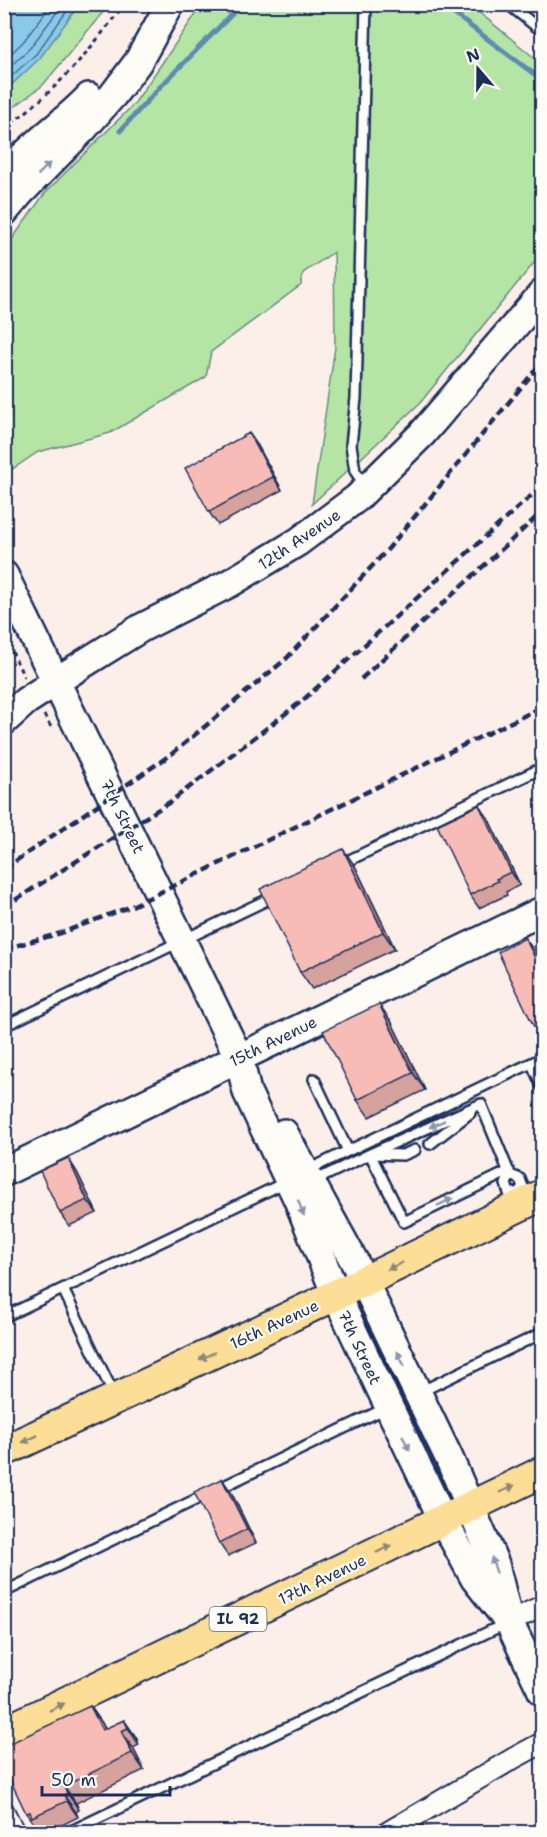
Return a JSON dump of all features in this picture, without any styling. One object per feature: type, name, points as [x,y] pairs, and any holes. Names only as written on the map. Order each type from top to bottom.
[{"type":"main road","name":"16th Avenue","points":[[4,1451],[336,1295],[527,1197]]},
{"type":"main road","name":"17th Avenue","points":[[4,1732],[543,1472]]},
{"type":"street","points":[[4,176],[21,158],[73,113],[166,10]]},
{"type":"street","points":[[4,212],[84,129],[113,95],[138,62],[166,10]]},
{"type":"street","name":"12th Avenue","points":[[4,721],[26,701],[141,628],[230,583],[298,542],[323,524],[367,489],[422,434],[543,294]]},
{"type":"street","name":"7th Street","points":[[4,575],[239,1058],[247,1092],[364,1281],[471,1506],[495,1564],[509,1622]]},
{"type":"street","name":"15th Avenue","points":[[4,1172],[543,912]]},
{"type":"street","name":"7th Street","points":[[302,1178],[298,1200],[336,1295],[388,1407],[443,1520],[475,1579],[509,1622],[543,1691]]},
{"type":"street","points":[[509,1622],[543,1606]]},
{"type":"street","points":[[388,1833],[543,1743]]},
{"type":"street","points":[[4,1812],[14,1833]]},
{"type":"lane","points":[[366,4],[356,398],[351,445],[355,471],[367,489]]},
{"type":"lane","points":[[508,4],[543,31]]},
{"type":"lane","points":[[331,869],[543,768]]},
{"type":"lane","points":[[4,1026],[289,889]]},
{"type":"lane","points":[[302,1178],[348,1151],[543,1058]]},
{"type":"lane","points":[[532,1064],[543,1086]]},
{"type":"lane","points":[[314,1079],[348,1151]]},
{"type":"lane","points":[[430,1144],[481,1104]]},
{"type":"lane","points":[[4,1317],[302,1178],[370,1154],[481,1104]]},
{"type":"lane","points":[[481,1104],[510,1173],[520,1179],[527,1197]]},
{"type":"lane","points":[[370,1154],[403,1155],[416,1150]]},
{"type":"lane","points":[[370,1154],[404,1222],[510,1173]]},
{"type":"lane","points":[[63,1289],[116,1399]]},
{"type":"lane","points":[[417,1393],[543,1332]]},
{"type":"lane","points":[[4,1592],[388,1407]]},
{"type":"lane","points":[[69,1833],[509,1622]]},
{"type":"path","points":[[4,128],[27,114],[54,88],[103,33],[124,4]]},
{"type":"green space","points":[[5,5],[109,5],[43,85],[5,114]]},
{"type":"green space","points":[[202,5],[470,5],[542,64],[542,253],[420,403],[312,504],[335,347],[334,252],[303,273],[301,285],[211,352],[206,377],[110,433],[38,452],[5,474],[5,249],[45,193],[134,104]]},
{"type":"green space","points":[[419,1826],[461,1831],[408,1832]]},
{"type":"water","points":[[5,4],[79,5],[40,58],[5,91]]},
{"type":"building","points":[[249,433],[273,477],[209,512],[185,468]]},
{"type":"building","points":[[479,805],[511,872],[470,895],[437,825]]},
{"type":"building","points":[[343,849],[383,932],[300,972],[260,889]]},
{"type":"building","points":[[525,938],[543,974],[543,1032],[538,1035],[498,952]]},
{"type":"building","points":[[379,1004],[413,1073],[357,1100],[323,1031]]},
{"type":"building","points":[[68,1158],[87,1200],[60,1213],[40,1171]]},
{"type":"building","points":[[222,1479],[247,1529],[219,1543],[194,1492]]},
{"type":"building","points":[[90,1706],[102,1730],[124,1720],[128,1728],[121,1731],[132,1753],[64,1786],[67,1801],[32,1817],[30,1812],[26,1813],[4,1767],[4,1746]]},
{"type":"waterway","points":[[120,131],[242,4]]},
{"type":"waterway","points":[[441,4],[542,80]]},
{"type":"railway","points":[[4,869],[173,753],[287,658],[388,549],[542,362]]},
{"type":"railway","points":[[4,907],[170,802],[302,701],[542,486]]},
{"type":"railway","points":[[361,679],[542,512]]},
{"type":"railway","points":[[4,949],[61,933],[132,906],[542,707]]}]
